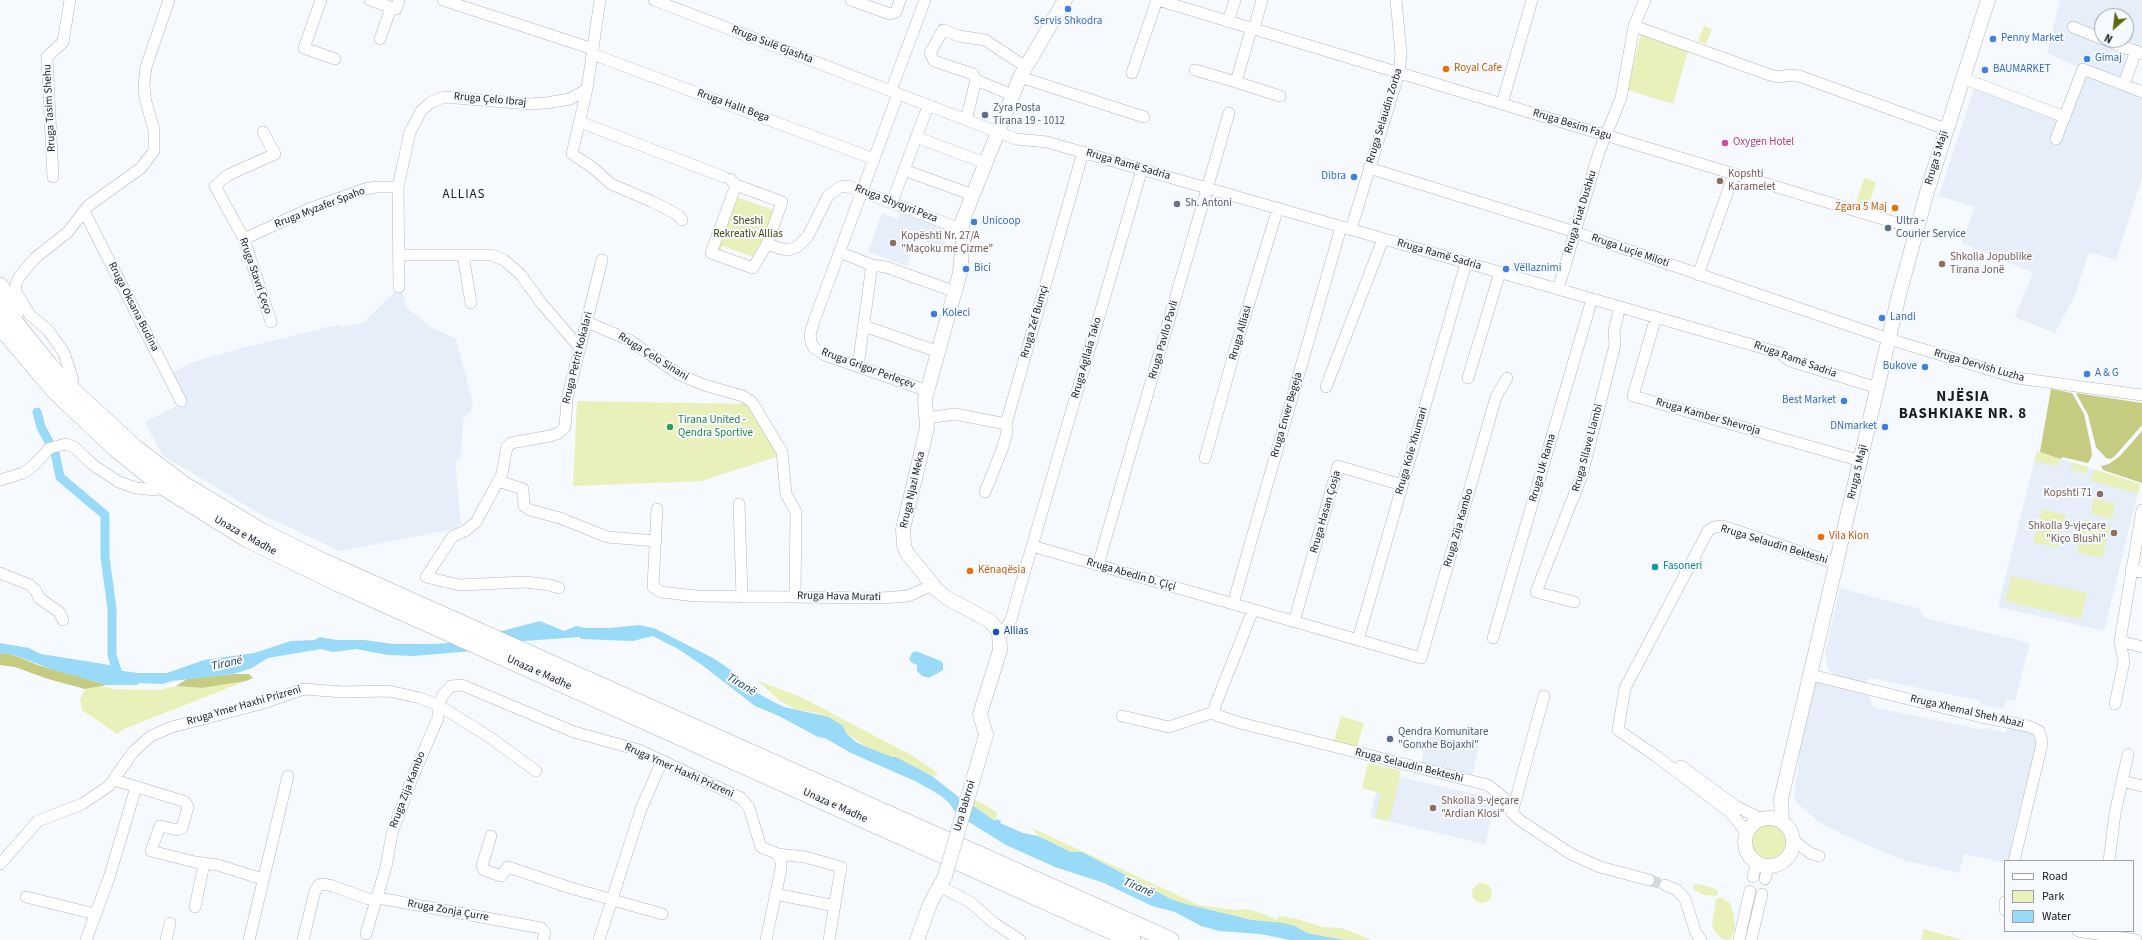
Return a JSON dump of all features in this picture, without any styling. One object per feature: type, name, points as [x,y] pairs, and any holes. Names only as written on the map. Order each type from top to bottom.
[{"type":"highway","points":[[0,286],[32,334],[73,380],[127,432],[178,473],[220,501],[228,520],[201,518],[113,455],[52,397],[0,336]]},
{"type":"highway","name":"Unaza e Madhe","points":[[0,304],[49,365],[108,424],[159,467],[228,520]]},
{"type":"highway","name":"Unaza e Madhe","points":[[0,326],[54,390],[100,435],[161,485],[228,520],[314,572],[557,665],[1151,932]]},
{"type":"highway","name":"Unaza e Madhe","points":[[452,626],[532,669],[1132,940]]},
{"type":"highway","points":[[1151,932],[1170,940]]},
{"type":"highway","points":[[1151,932],[1180,940]]},
{"type":"main road","name":"Rruga 5 Maji","points":[[1792,845],[1789,829],[1782,822],[1781,799],[1916,229],[1962,78],[1988,0]]},
{"type":"main road","name":"Rruga Njazi Meka","points":[[1000,637],[997,628],[990,620],[947,598],[933,585],[907,553],[903,538],[903,529],[926,435],[925,404],[956,292],[962,257],[961,229],[964,215],[1012,95],[1062,1]]},
{"type":"main road","name":"Ura Babrroi","points":[[943,881],[986,735],[980,714],[1000,650],[1000,637]]},
{"type":"main road","name":"Rruga 5 Maji","points":[[1746,832],[1756,821],[1764,818],[1781,799]]},
{"type":"main road","points":[[1764,818],[1782,822]]},
{"type":"main road","points":[[1746,832],[1744,846],[1750,859],[1761,872],[1782,863],[1792,845]]},
{"type":"main road","points":[[917,940],[930,904],[943,881]]},
{"type":"street","name":"Rruga Tasim Shehu","points":[[53,177],[47,57],[63,42],[70,0]]},
{"type":"street","points":[[73,380],[64,353],[58,343],[42,324],[30,315],[15,291],[19,277],[44,249],[68,232],[88,206],[97,198],[141,168],[154,151],[154,130],[144,98],[144,84],[146,67],[169,0]]},
{"type":"street","points":[[321,0],[304,48],[335,59]]},
{"type":"street","points":[[370,0],[395,4],[380,39]]},
{"type":"street","name":"Rruga Halit Bega","points":[[444,0],[592,52],[874,159]]},
{"type":"street","points":[[600,0],[587,89],[572,154],[592,167],[611,184],[653,202],[678,215],[682,220]]},
{"type":"street","name":"Rruga Sulë Gjashta","points":[[654,0],[996,132]]},
{"type":"street","points":[[851,0],[886,13],[894,14],[900,0]]},
{"type":"street","points":[[894,92],[925,0]]},
{"type":"street","name":"Rruga Besim Fagu","points":[[1132,73],[1157,0],[1916,229]]},
{"type":"street","points":[[1228,22],[1235,0]]},
{"type":"street","points":[[1236,82],[1262,0]]},
{"type":"street","name":"Rruga Selaudin Zorba","points":[[1346,228],[1369,168],[1399,73],[1401,54],[1396,0]]},
{"type":"street","points":[[1502,104],[1532,0]]},
{"type":"street","name":"Rruga Fuat Dushku","points":[[1558,289],[1597,159],[1621,98],[1634,26],[1646,0]]},
{"type":"street","points":[[1634,26],[1770,75],[1778,77],[1792,75],[1799,76],[1946,129]]},
{"type":"street","points":[[2073,27],[2094,35]]},
{"type":"street","points":[[966,120],[976,80],[973,74],[934,61],[931,58],[930,53],[943,30],[959,36],[985,40],[1023,72],[1144,117]]},
{"type":"street","points":[[2124,84],[2139,53],[2126,48]]},
{"type":"street","points":[[2056,139],[2083,69],[2142,92]]},
{"type":"street","points":[[1195,70],[1280,96]]},
{"type":"street","points":[[1962,78],[2065,117]]},
{"type":"street","points":[[976,80],[1012,95]]},
{"type":"street","name":"Rruga Çelo Ibraj","points":[[399,287],[398,187],[403,157],[412,125],[421,111],[437,99],[452,96],[529,104],[570,99],[587,89]]},
{"type":"street","name":"Rruga Grigor Perleçev","points":[[894,92],[874,159],[811,328],[811,342],[814,348],[825,354],[928,391]]},
{"type":"street","points":[[892,202],[928,106]]},
{"type":"street","name":"Rruga Pavllo Pavli","points":[[1098,566],[1229,113]]},
{"type":"street","points":[[580,122],[730,180],[782,202],[767,244],[753,268],[712,253],[730,180]]},
{"type":"street","name":"Rruga Stavri Çeço","points":[[263,132],[275,154],[228,176],[215,186],[244,239],[271,322]]},
{"type":"street","name":"Rruga Ramë Sadria","points":[[996,132],[1023,141],[1047,142],[1083,152],[1784,354],[1790,361],[1878,388]]},
{"type":"street","points":[[916,137],[984,163]]},
{"type":"street","name":"Rruga Zef Bumçi","points":[[985,492],[1003,447],[1006,424],[1083,152]]},
{"type":"street","name":"Rruga Luçie Miloti","points":[[1369,168],[1575,232],[1698,275],[1889,338]]},
{"type":"street","name":"Rruga Agllaia Tako","points":[[1032,546],[1142,169]]},
{"type":"street","points":[[904,170],[973,195]]},
{"type":"street","points":[[1698,275],[1734,174]]},
{"type":"street","name":"Rruga Shyqyri Peza","points":[[767,244],[790,250],[796,247],[808,236],[823,204],[833,190],[847,186],[862,190],[961,229]]},
{"type":"street","name":"Rruga Myzafer Spaho","points":[[244,239],[309,209],[365,189],[376,187],[398,187]]},
{"type":"street","name":"Rruga Alliasi","points":[[1205,458],[1238,339],[1278,208]]},
{"type":"street","name":"Rruga Oksana Budina","points":[[84,213],[181,401]]},
{"type":"street","name":"Rruga Enver Begeja","points":[[1233,604],[1346,228]]},
{"type":"street","points":[[1326,387],[1383,239]]},
{"type":"street","points":[[839,252],[872,265],[886,267],[956,292]]},
{"type":"street","points":[[463,254],[471,303]]},
{"type":"street","points":[[399,255],[491,255],[509,263],[521,275],[558,324],[580,348]]},
{"type":"street","name":"Rruga Petrit Kokalari","points":[[558,588],[550,585],[525,582],[459,585],[426,576],[453,536],[466,531],[476,522],[504,469],[507,448],[511,443],[550,436],[562,431],[570,386],[602,260]]},
{"type":"street","name":"Rruga Kole Xhumari","points":[[1358,640],[1466,263]]},
{"type":"street","points":[[858,366],[872,265]]},
{"type":"street","points":[[1468,378],[1500,272]]},
{"type":"street","name":"Rruga Uk Rama","points":[[1493,638],[1592,299]]},
{"type":"street","name":"Rruga Sllave Llambi","points":[[1574,602],[1536,592],[1582,476],[1615,345],[1614,331],[1620,307]]},
{"type":"street","name":"Rruga Kamber Shevroja","points":[[1656,317],[1633,396],[1861,461]]},
{"type":"street","name":"Rruga Çelo Sinani","points":[[587,322],[620,335],[680,375],[704,385],[743,396],[752,402],[782,452],[785,490],[796,512],[795,596]]},
{"type":"street","points":[[864,326],[939,352]]},
{"type":"street","name":"Rruga Dervish Luzha","points":[[1889,338],[2017,378],[2142,396]]},
{"type":"street","name":"Rruga Zija Kambo","points":[[1421,658],[1496,397],[1507,378]]},
{"type":"street","points":[[926,418],[954,414],[1006,424]]},
{"type":"street","points":[[0,480],[23,473],[54,447],[70,444],[102,472],[120,482],[136,488],[156,490]]},
{"type":"street","name":"Rruga Hasan Çosja","points":[[1294,622],[1338,466],[1402,485]]},
{"type":"street","points":[[498,481],[523,490],[524,506],[530,510],[560,518],[607,537],[656,541]]},
{"type":"street","points":[[739,504],[742,597]]},
{"type":"street","name":"Rruga Hava Murati","points":[[658,509],[653,587],[656,590],[696,596],[900,597],[918,593],[933,585]]},
{"type":"street","points":[[2115,704],[2124,662],[2120,641],[2136,571],[2142,511]]},
{"type":"street","name":"Rruga Selaudin Bekteshi","points":[[1618,726],[1625,688],[1708,531],[1714,527],[1722,526],[1837,564]]},
{"type":"street","points":[[1000,637],[1010,620],[1032,546]]},
{"type":"street","name":"Rruga Abedin D. Çiçi","points":[[1032,546],[1421,658]]},
{"type":"street","points":[[0,574],[30,585],[36,591],[39,598],[59,612],[63,620]]},
{"type":"street","points":[[1122,716],[1169,728],[1214,712],[1215,706],[1253,610]]},
{"type":"street","points":[[2120,641],[2142,647]]},
{"type":"street","name":"Rruga Xhemal Sheh Abazi","points":[[1811,675],[1980,717],[2028,726],[2039,731],[2042,742],[2014,860]]},
{"type":"street","name":"Rruga Ymer Haxhi Prizreni","points":[[0,864],[38,821],[82,804],[102,792],[114,780],[133,752],[151,736],[172,727],[260,704],[304,689],[343,692],[399,692],[438,706],[443,695],[451,686],[462,685],[574,732],[628,746],[744,801],[749,808],[761,846],[778,854]]},
{"type":"street","points":[[1512,813],[1544,696]]},
{"type":"street","points":[[438,706],[488,736],[536,771]]},
{"type":"street","name":"Rruga Zija Kambo","points":[[377,899],[391,849],[392,834],[413,776],[438,718],[438,706]]},
{"type":"street","name":"Rruga Selaudin Bekteshi","points":[[1214,712],[1221,718],[1227,720],[1488,785],[1503,797],[1512,813],[1521,821],[1582,859],[1621,874],[1649,880]]},
{"type":"street","points":[[1618,726],[1737,806],[1764,818]]},
{"type":"street","points":[[1618,726],[1731,813],[1746,832]]},
{"type":"street","points":[[2109,860],[2115,813],[2128,754]]},
{"type":"street","points":[[599,940],[648,789],[662,761]]},
{"type":"street","points":[[248,940],[288,776]]},
{"type":"street","points":[[114,780],[183,801],[187,805],[182,828],[178,830],[160,826],[151,851],[218,866],[262,879]]},
{"type":"street","points":[[2122,781],[2142,786]]},
{"type":"street","points":[[86,940],[108,878],[136,787]]},
{"type":"street","points":[[491,836],[482,866],[484,870],[501,876],[508,867],[612,900],[662,914]]},
{"type":"street","points":[[1792,845],[1815,855]]},
{"type":"street","points":[[769,939],[775,894],[781,869],[781,862],[778,854],[805,857],[841,867],[829,940]]},
{"type":"street","points":[[195,907],[204,864]]},
{"type":"street","points":[[943,881],[970,902],[994,924],[1020,940]]},
{"type":"street","points":[[302,940],[315,891],[319,885],[333,886],[357,896],[377,899],[366,934]]},
{"type":"street","points":[[1665,885],[1677,890],[1685,899],[1696,933],[1701,940]]},
{"type":"street","points":[[1739,940],[1750,891]]},
{"type":"street","points":[[775,894],[835,906]]},
{"type":"street","points":[[1751,940],[1762,894]]},
{"type":"street","points":[[26,897],[95,914]]},
{"type":"street","name":"Rruga Zonja Çurre","points":[[377,899],[541,928],[545,932],[543,940]]},
{"type":"street","points":[[166,940],[170,923]]},
{"type":"street","points":[[2091,933],[2136,940]]},
{"type":"shaded area","points":[[2060,0],[2142,0],[2142,54],[2124,84],[2142,92],[2142,177],[2116,260],[2089,252],[2075,295],[2055,333],[2015,317],[2033,273],[1962,243],[1975,207],[1939,196],[1976,83],[2064,117],[2083,69],[2047,53]]},
{"type":"shaded area","name":"Kopështi Nr. 27/A \"Maçoku me Çizme\"","points":[[900,211],[949,229],[944,248],[916,238],[907,266],[868,252],[882,213],[897,219]]},
{"type":"shaded area","points":[[402,287],[406,307],[429,326],[456,339],[473,403],[470,412],[463,419],[461,456],[455,461],[461,523],[458,527],[340,551],[260,514],[162,455],[145,422],[186,401],[172,373],[193,362],[239,349],[337,325],[343,327],[363,323],[394,293],[394,289]]},
{"type":"shaded area","points":[[2037,451],[2140,484],[2104,631],[1998,607]]},
{"type":"shaded area","points":[[1840,588],[1919,609],[1925,618],[2030,643],[2015,701],[2006,699],[2003,709],[1981,704],[1981,701],[1871,678],[1862,684],[1837,677],[1828,669],[1825,653]]},
{"type":"shaded area","points":[[1815,681],[1869,696],[1873,707],[1978,729],[1986,728],[2006,733],[2008,727],[2030,732],[2036,737],[2037,744],[2013,835],[2008,860],[2004,860],[2004,863],[1964,854],[1959,873],[1903,860],[1848,837],[1819,822],[1797,803],[1794,797],[1803,729]]},
{"type":"shaded area","points":[[1428,734],[1479,746],[1472,776],[1421,763]]},
{"type":"shaded area","name":"Shkolla 9-vjeçare \"Ardian Klosi\"","points":[[1368,763],[1401,771],[1399,777],[1496,799],[1485,844],[1370,817],[1376,792],[1362,788]]},
{"type":"green space","points":[[1704,26],[1712,29],[1706,44],[1698,41]]},
{"type":"green space","points":[[1641,33],[1688,51],[1673,104],[1627,90]]},
{"type":"green space","points":[[1864,178],[1876,182],[1868,207],[1856,203]]},
{"type":"green space","name":"Sheshi Rekreativ Allias","points":[[737,197],[776,211],[756,264],[754,257],[723,246],[720,251],[718,250]]},
{"type":"green space","points":[[2051,389],[2072,393],[2084,414],[2092,456],[2088,463],[2062,457],[2061,459],[2040,452]]},
{"type":"green space","points":[[2076,393],[2142,403],[2142,425],[2114,457],[2110,459],[2106,458],[2096,447],[2088,415]]},
{"type":"green space","name":"Tirana United - Qendra Sportive","points":[[577,401],[750,404],[780,456],[701,481],[573,486]]},
{"type":"green space","points":[[2142,431],[2142,483],[2103,470],[2101,466],[2109,464],[2120,456]]},
{"type":"green space","points":[[2037,451],[2059,458],[2057,466],[2035,461]]},
{"type":"green space","points":[[2072,462],[2088,467],[2087,473],[2071,469]]},
{"type":"green space","points":[[2094,469],[2140,484],[2138,493],[2091,481]]},
{"type":"green space","points":[[2094,498],[2115,504],[2112,519],[2091,514]]},
{"type":"green space","points":[[2042,509],[2066,515],[2058,548],[2033,542]]},
{"type":"green space","points":[[2085,519],[2110,525],[2102,558],[2077,553]]},
{"type":"green space","points":[[2011,576],[2087,593],[2081,619],[2005,601]]},
{"type":"green space","points":[[0,653],[11,654],[38,665],[107,685],[85,689],[48,679],[15,667],[0,665]]},
{"type":"green space","points":[[233,674],[249,674],[253,678],[246,681],[202,688],[176,686],[187,679]]},
{"type":"green space","points":[[246,681],[124,729],[117,734],[82,710],[80,700],[85,689],[101,686],[114,689],[160,690],[176,686],[202,688]]},
{"type":"green space","points":[[758,681],[801,697],[911,755],[934,770],[938,775],[932,776],[868,748],[846,733],[843,726],[814,712],[797,710],[779,700]]},
{"type":"green space","points":[[1341,716],[1364,723],[1357,748],[1334,741]]},
{"type":"green space","points":[[1368,763],[1401,771],[1389,821],[1375,818],[1381,793],[1362,788]]},
{"type":"green space","points":[[973,799],[984,804],[997,813],[995,821],[972,805]]},
{"type":"green space","points":[[1769,825],[1781,830],[1786,842],[1781,854],[1769,859],[1757,854],[1752,842],[1757,830]]},
{"type":"green space","points":[[1032,828],[1199,905],[1234,910],[1247,909],[1277,920],[1279,916],[1297,919],[1322,927],[1342,928],[1372,940],[1345,940],[1307,933],[1295,926],[1252,920],[1186,904],[1171,899],[1082,852],[1071,852],[1038,836]]},
{"type":"green space","points":[[1482,883],[1489,886],[1492,893],[1489,900],[1482,903],[1475,900],[1472,893],[1475,886]]},
{"type":"green space","points":[[1698,884],[1718,891],[1717,896],[1704,895],[1693,889],[1694,885]]},
{"type":"green space","points":[[1720,897],[1730,903],[1734,916],[1735,929],[1730,940],[1722,939],[1715,932],[1712,924],[1716,900]]},
{"type":"green space","points":[[1924,929],[1962,940],[1921,940]]},
{"type":"water","name":"Tiranë","points":[[540,621],[564,631],[576,626],[586,628],[609,628],[640,625],[656,629],[715,659],[732,671],[752,690],[770,700],[784,707],[829,717],[843,726],[846,733],[856,742],[892,757],[896,757],[932,776],[960,798],[956,813],[949,803],[940,795],[915,781],[851,753],[825,738],[818,737],[779,716],[755,706],[702,665],[678,649],[653,636],[633,641],[581,639],[579,637],[524,641],[473,651],[413,656],[388,655],[356,649],[333,652],[321,649],[268,658],[250,669],[233,674],[172,681],[163,684],[139,683],[137,685],[107,685],[54,670],[11,654],[0,653],[0,643],[29,648],[41,654],[110,665],[117,670],[138,673],[167,673],[204,660],[254,653],[291,641],[314,640],[320,637],[336,640],[364,640],[393,644],[449,643],[467,633],[502,631]]},
{"type":"water","points":[[916,651],[941,661],[943,664],[943,670],[929,678],[922,676],[917,671],[917,665],[912,663],[909,659],[912,653]]},
{"type":"water","name":"Tiranë","points":[[972,805],[995,821],[996,819],[1001,821],[1000,823],[1023,833],[1038,836],[1071,852],[1082,852],[1171,899],[1252,920],[1283,923],[1295,926],[1307,933],[1345,940],[1290,940],[1260,934],[1219,931],[1201,926],[1175,912],[1152,906],[1104,883],[1055,867],[1006,845],[966,820]]},
{"type":"waterway","points":[[37,412],[41,427],[55,453],[60,477],[105,515],[105,557],[112,609],[112,655],[118,674]]},
{"type":"tunnel","points":[[1649,880],[1665,885]]},
{"type":"place","name":"Servis Shkodra","points":[[1068,9]]},
{"type":"place","name":"Penny Market","points":[[1993,39]]},
{"type":"place","name":"Gimaj","points":[[2087,59]]},
{"type":"place","name":"Royal Cafe","points":[[1446,69]]},
{"type":"place","name":"BAUMARKET","points":[[1985,70]]},
{"type":"place","name":"Zyra Posta Tirana 19 - 1012","points":[[985,115]]},
{"type":"place","name":"Oxygen Hotel","points":[[1725,143]]},
{"type":"place","name":"Dibra","points":[[1354,177]]},
{"type":"place","name":"Kopshti Karamelet","points":[[1720,181]]},
{"type":"place","name":"Sh. Antoni","points":[[1177,204]]},
{"type":"place","name":"Zgara 5 Maj","points":[[1895,208]]},
{"type":"place","name":"Unicoop","points":[[974,222]]},
{"type":"place","name":"Ultra - Courier Service","points":[[1888,228]]},
{"type":"place","name":"Kopështi Nr. 27/A \"Maçoku me Çizme\"","points":[[893,243]]},
{"type":"place","name":"Shkolla Jopublike Tirana Jonë","points":[[1942,264]]},
{"type":"place","name":"Bici","points":[[966,269]]},
{"type":"place","name":"Vëllaznimi","points":[[1506,269]]},
{"type":"place","name":"Koleci","points":[[934,314]]},
{"type":"place","name":"Landi","points":[[1882,318]]},
{"type":"place","name":"Bukove","points":[[1925,367]]},
{"type":"place","name":"A & G","points":[[2087,374]]},
{"type":"place","name":"Best Market","points":[[1844,401]]},
{"type":"place","name":"Tirana United - Qendra Sportive","points":[[670,427]]},
{"type":"place","name":"DNmarket","points":[[1885,427]]},
{"type":"place","name":"Kopshti 71","points":[[2100,494]]},
{"type":"place","name":"Shkolla 9-vjeçare \"Kiço Blushi\"","points":[[2114,533]]},
{"type":"place","name":"Vila Kion","points":[[1821,537]]},
{"type":"place","name":"Fasoneri","points":[[1655,567]]},
{"type":"place","name":"Kënaqësia","points":[[970,571]]},
{"type":"place","name":"Allias","points":[[996,632]]},
{"type":"place","name":"Qendra Komunitare \"Gonxhe Bojaxhi\"","points":[[1390,739]]},
{"type":"place","name":"Shkolla 9-vjeçare \"Ardian Klosi\"","points":[[1433,808]]},
{"type":"district","name":"ALLIAS","points":[[464,195]]},
{"type":"district","name":"NJËSIA BASHKIAKE NR. 8","points":[[1963,406]]}]
